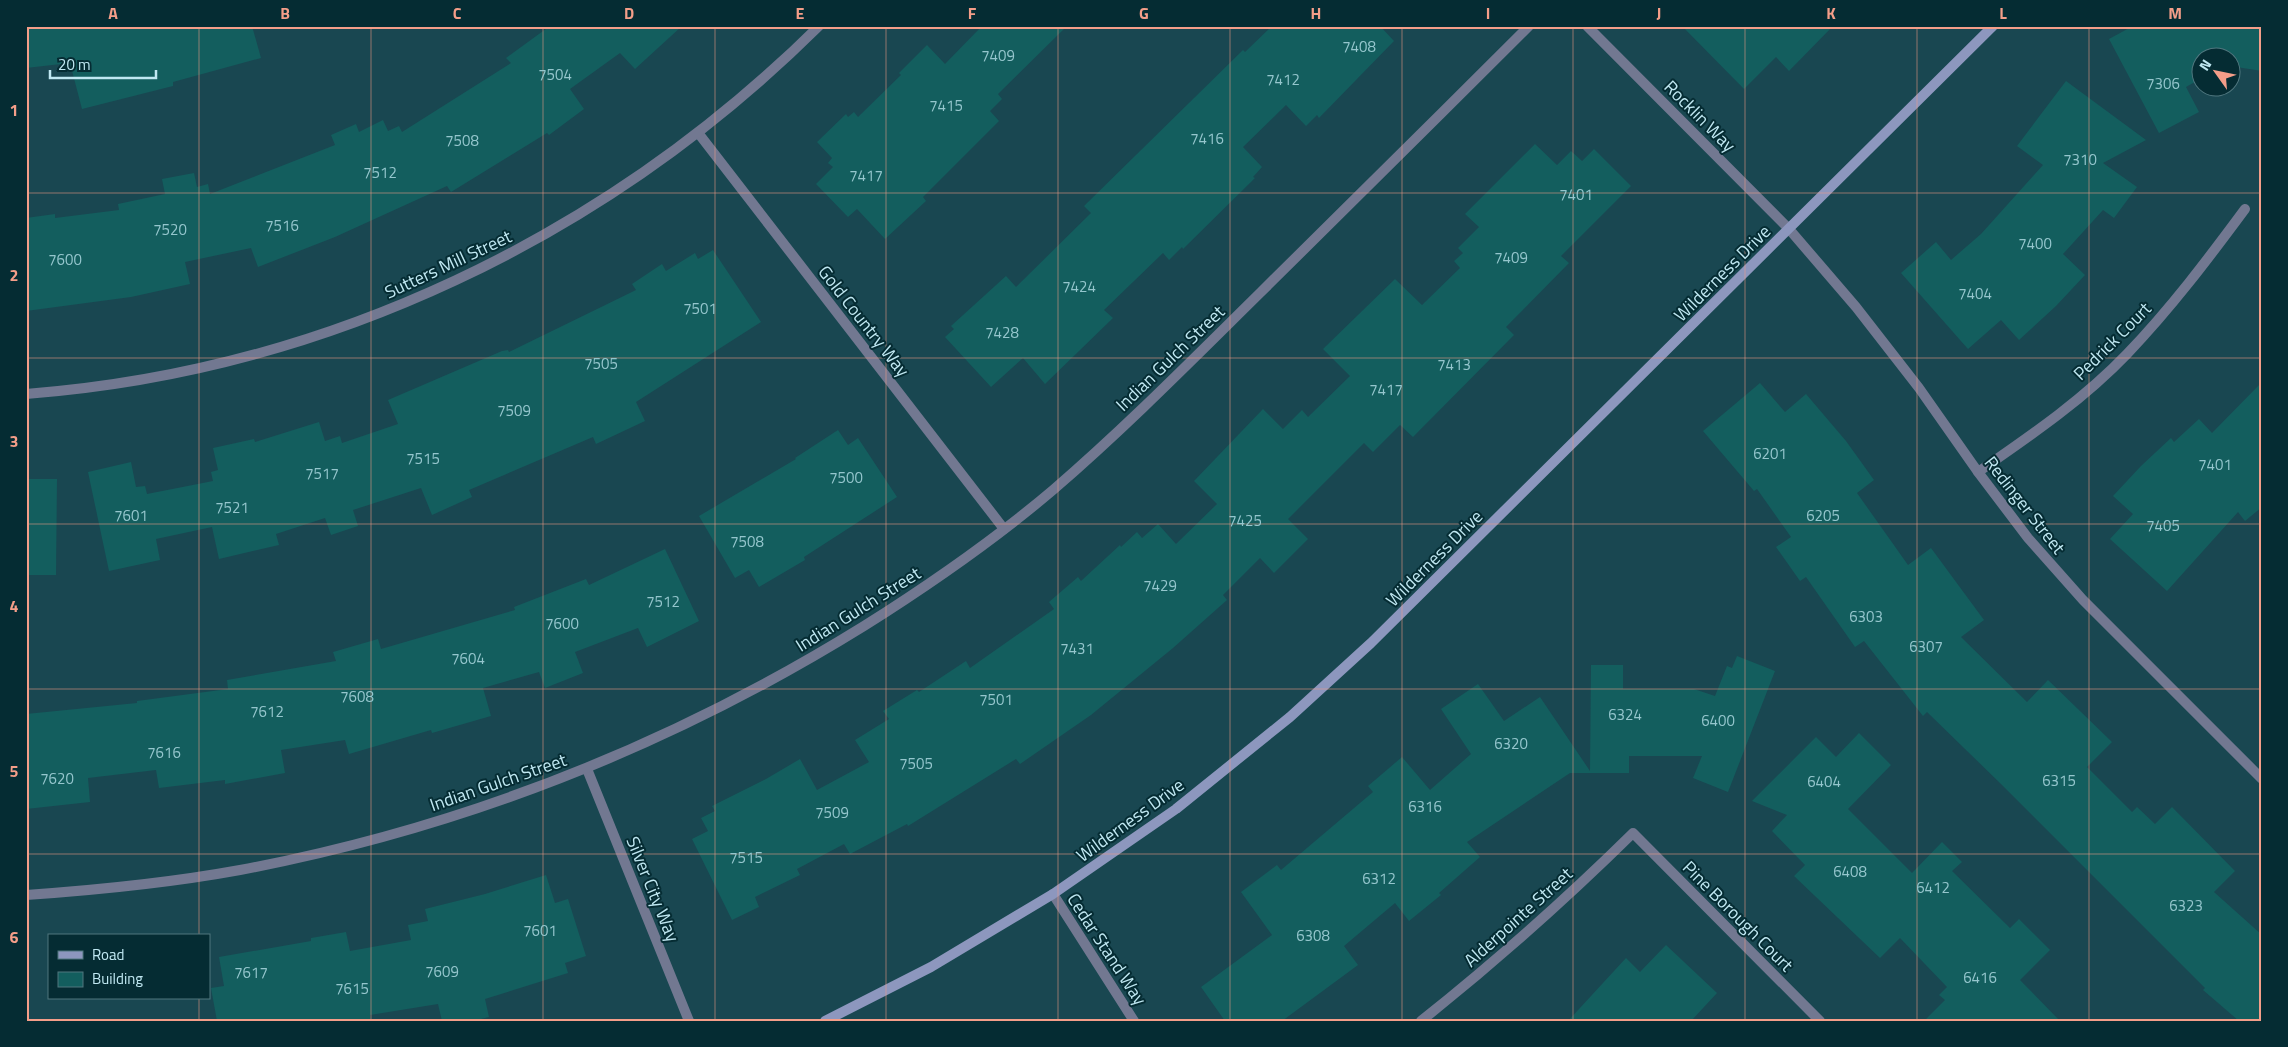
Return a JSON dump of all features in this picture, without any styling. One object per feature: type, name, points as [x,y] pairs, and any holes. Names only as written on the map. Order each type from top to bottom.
[{"type":"street","name":"Sutters Mill Street","points":[[26,394],[74,390],[162,376],[269,351],[374,316],[455,282],[534,241],[610,196],[699,134],[783,62],[819,26]]},
{"type":"street","name":"Indian Gulch Street","points":[[26,895],[117,888],[239,870],[350,846],[478,809],[587,769],[727,705],[808,660],[913,595],[1004,529],[1052,490],[1140,412],[1529,26]]},
{"type":"street","name":"Rocklin Way","points":[[1587,26],[1789,230]]},
{"type":"street","name":"Wilderness Drive","points":[[825,1021],[931,967],[1053,894],[1176,808],[1298,710],[1372,643],[1993,26]]},
{"type":"street","name":"Gold Country Way","points":[[699,134],[1004,529]]},
{"type":"street","name":"Pedrick Court","points":[[1978,472],[2055,418],[2126,355],[2189,285],[2245,209]]},
{"type":"street","name":"Redinger Street","points":[[1789,230],[1862,314],[1919,388],[1978,472],[2028,538],[2083,600],[2262,779]]},
{"type":"street","name":"Silver City Way","points":[[587,769],[689,1021]]},
{"type":"street","name":"Alderpointe Street","points":[[1421,1021],[1495,962],[1589,877],[1633,833]]},
{"type":"street","name":"Pine Borough Court","points":[[1633,833],[1820,1021]]},
{"type":"street","name":"Cedar Stand Way","points":[[1053,894],[1134,1021]]},
{"type":"building","points":[[26,26],[252,26],[261,58],[173,82],[173,86],[82,109],[70,63],[26,68]]},
{"type":"building","points":[[550,26],[682,26],[635,69],[620,53],[570,89],[584,109],[549,135],[547,133],[451,192],[447,186],[335,237],[258,267],[251,248],[185,262],[190,284],[131,297],[26,311],[26,218],[55,214],[55,218],[119,210],[118,204],[165,194],[162,179],[194,173],[197,187],[208,184],[210,194],[335,145],[331,135],[356,124],[359,132],[383,120],[388,131],[399,126],[402,132],[511,63],[506,58]]},
{"type":"building","points":[[982,26],[1067,26],[998,94],[1002,99],[990,111],[999,121],[923,197],[926,201],[885,239],[857,209],[848,217],[816,184],[833,167],[828,163],[832,158],[817,142],[846,114],[848,117],[854,112],[858,117],[901,75],[899,73],[927,45],[945,64]]},
{"type":"building","points":[[1272,26],[1380,26],[1394,41],[1319,118],[1317,115],[1306,126],[1286,105],[1243,147],[1262,167],[1253,177],[1255,178],[1183,249],[1182,247],[1169,260],[1163,253],[1104,310],[1113,318],[1045,384],[1023,358],[991,387],[945,337],[954,329],[951,326],[1006,276],[1016,287],[1091,213],[1084,206],[1243,50],[1245,52]]},
{"type":"building","points":[[1682,26],[1833,26],[1789,71],[1776,57],[1744,89]]},
{"type":"building","points":[[2133,26],[2262,26],[2262,71],[2240,68],[2240,48],[2190,48],[2190,85],[2186,87],[2190,98],[2199,112],[2159,133],[2109,39]]},
{"type":"building","points":[[2066,81],[2146,140],[2103,163],[2137,187],[2114,218],[2103,210],[2063,254],[2085,275],[2056,306],[2019,340],[2001,320],[1968,349],[1901,273],[1936,242],[1951,260],[1981,234],[2043,165],[2017,146]]},
{"type":"building","points":[[1535,144],[1557,165],[1571,151],[1582,161],[1594,149],[1631,186],[1561,256],[1569,263],[1506,327],[1514,335],[1413,437],[1400,425],[1373,452],[1364,443],[1288,519],[1308,539],[1274,573],[1260,558],[1223,595],[1227,600],[1173,648],[1091,715],[1020,764],[1016,759],[908,826],[907,824],[850,854],[844,844],[797,869],[800,875],[755,897],[759,907],[732,920],[692,839],[708,831],[701,818],[715,811],[712,806],[766,779],[800,759],[817,790],[869,762],[855,740],[889,719],[883,711],[917,690],[919,692],[966,661],[970,668],[1054,609],[1049,602],[1078,577],[1081,581],[1137,532],[1142,538],[1158,524],[1176,544],[1217,504],[1194,481],[1263,409],[1283,429],[1302,410],[1308,417],[1350,376],[1323,349],[1395,279],[1422,305],[1460,268],[1454,261],[1463,253],[1458,248],[1479,227],[1465,214]]},
{"type":"building","points":[[713,250],[761,322],[636,402],[645,421],[596,444],[593,437],[469,490],[472,497],[432,515],[421,488],[353,510],[358,526],[331,535],[325,518],[276,534],[279,545],[219,559],[212,527],[156,539],[160,560],[109,571],[88,472],[131,462],[136,487],[145,486],[147,494],[213,481],[211,472],[218,470],[213,448],[254,439],[255,442],[319,422],[325,441],[340,436],[342,443],[398,424],[388,400],[502,351],[508,350],[509,352],[636,290],[632,284],[662,264],[666,271],[695,253],[698,259]]},
{"type":"building","points":[[2262,382],[2262,507],[2245,521],[2238,512],[2167,591],[2110,539],[2133,514],[2113,496],[2171,438],[2174,442],[2199,419],[2212,433]]},
{"type":"building","points":[[1760,383],[1785,412],[1806,394],[1846,441],[1874,480],[1857,493],[1908,565],[1931,548],[1984,620],[1961,637],[2027,702],[2048,680],[2112,742],[2087,767],[2132,812],[2137,807],[2155,824],[2172,807],[2235,871],[2214,892],[2262,935],[2262,1021],[2239,1021],[2203,990],[2205,988],[2001,784],[1927,712],[1923,716],[1864,641],[1855,647],[1806,577],[1800,581],[1776,547],[1791,537],[1757,489],[1754,491],[1703,431]]},
{"type":"building","points":[[838,430],[848,445],[858,438],[897,497],[804,557],[805,560],[759,587],[749,570],[735,578],[699,516],[796,459]]},
{"type":"building","points":[[26,479],[57,479],[56,575],[26,575]]},
{"type":"building","points":[[665,549],[699,621],[647,647],[638,628],[575,652],[583,673],[545,688],[539,672],[483,688],[491,716],[432,733],[431,730],[349,754],[345,740],[281,750],[285,773],[225,784],[225,780],[159,788],[156,770],[88,778],[90,802],[26,809],[26,714],[137,703],[137,701],[228,689],[227,680],[336,661],[333,652],[378,639],[381,649],[515,610],[514,607],[586,579],[589,585]]},
{"type":"building","points":[[1737,656],[1775,671],[1728,792],[1693,778],[1702,756],[1629,756],[1629,773],[1570,773],[1467,842],[1480,857],[1439,893],[1441,895],[1409,921],[1395,903],[1344,946],[1358,965],[1282,1021],[1225,1021],[1201,987],[1272,935],[1241,892],[1277,865],[1281,870],[1373,792],[1368,786],[1402,757],[1430,790],[1471,754],[1441,709],[1478,684],[1504,721],[1540,697],[1590,771],[1591,665],[1623,665],[1623,689],[1694,689],[1715,696],[1727,666],[1732,668]]},
{"type":"building","points":[[1859,733],[1891,765],[1848,809],[1912,873],[1942,842],[1962,862],[1952,871],[2010,928],[2019,919],[2050,950],[2020,980],[2060,1021],[1924,1021],[1945,1000],[1939,995],[1947,987],[1900,938],[1880,958],[1794,876],[1805,865],[1772,831],[1787,815],[1752,801],[1816,737],[1836,757]]},
{"type":"building","points":[[546,875],[555,903],[568,899],[586,956],[565,963],[568,973],[485,999],[489,1017],[473,1021],[442,1021],[438,1004],[370,1015],[371,1021],[217,1021],[211,988],[224,986],[219,957],[311,941],[311,938],[346,932],[350,951],[411,940],[408,925],[428,921],[425,909],[485,894]]},
{"type":"building","points":[[1666,945],[1717,993],[1691,1021],[1568,1021],[1626,958],[1640,972]]}]
